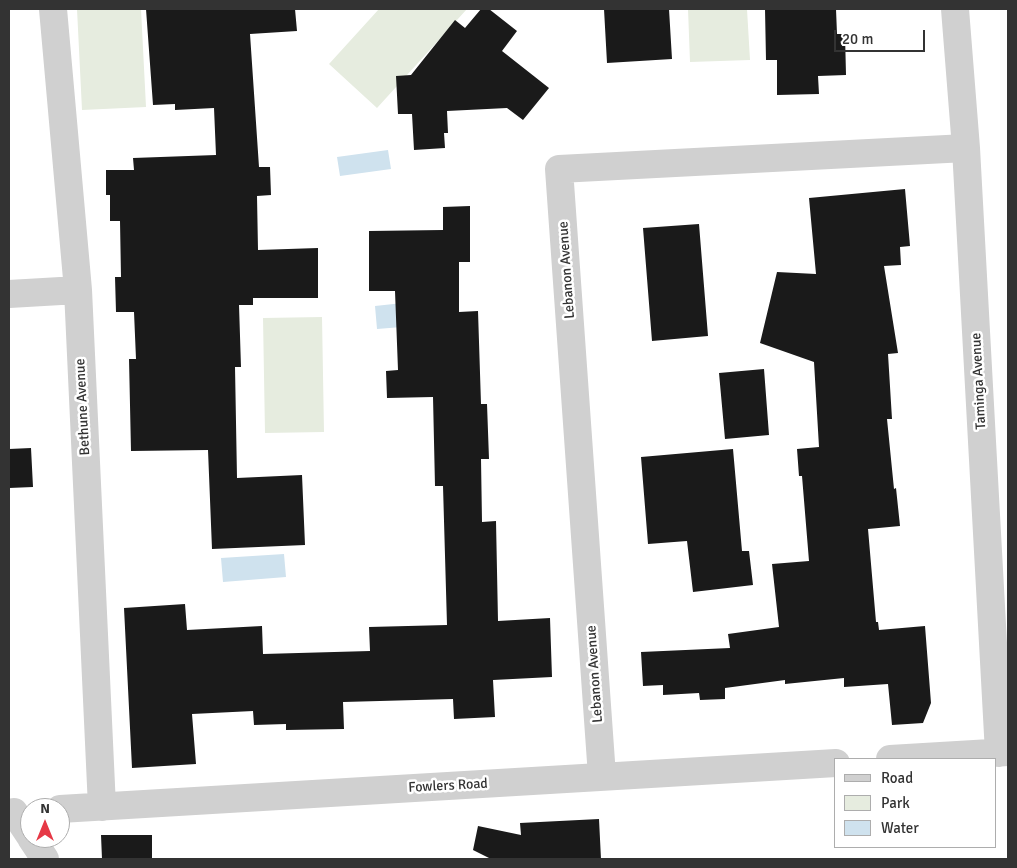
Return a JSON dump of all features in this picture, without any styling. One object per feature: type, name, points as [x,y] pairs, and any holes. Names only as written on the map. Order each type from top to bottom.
[{"type":"street","name":"Bethune Avenue","points":[[53,9],[78,290],[102,807]]},
{"type":"street","name":"Taminga Avenue","points":[[955,9],[966,148],[1003,752]]},
{"type":"street","name":"Lebanon Avenue","points":[[602,776],[560,169],[966,148]]},
{"type":"street","points":[[9,294],[78,290]]},
{"type":"street","points":[[906,758],[1003,752]]},
{"type":"street","name":"Fowlers Road","points":[[70,809],[834,762]]},
{"type":"street","points":[[38,848],[45,859]]},
{"type":"green space","points":[[77,9],[141,9],[146,107],[82,110]]},
{"type":"green space","points":[[379,9],[467,9],[377,108],[329,64]]},
{"type":"green space","points":[[688,9],[747,9],[750,60],[690,62]]},
{"type":"green space","points":[[322,317],[324,432],[265,433],[263,318]]},
{"type":"water","points":[[388,150],[391,169],[340,176],[337,157]]},
{"type":"water","points":[[412,302],[414,326],[377,329],[375,306]]},
{"type":"water","points":[[284,554],[286,577],[223,582],[221,558]]},
{"type":"building","points":[[146,9],[295,9],[297,31],[250,34],[259,167],[270,167],[271,195],[257,196],[258,250],[318,248],[318,298],[253,298],[253,305],[239,305],[241,367],[235,367],[237,478],[302,475],[305,545],[212,549],[208,450],[131,451],[129,359],[136,359],[134,312],[116,312],[115,277],[121,277],[120,221],[110,221],[110,195],[106,195],[106,170],[134,170],[133,158],[216,155],[214,108],[175,110],[175,104],[153,105]]},
{"type":"building","points":[[481,9],[489,9],[517,31],[502,51],[549,88],[523,120],[507,108],[447,111],[448,133],[444,133],[445,148],[414,150],[412,114],[398,114],[396,76],[411,75],[455,20],[465,28]]},
{"type":"building","points":[[604,9],[669,9],[672,59],[607,63]]},
{"type":"building","points":[[765,9],[836,9],[837,34],[845,34],[846,75],[818,76],[819,94],[777,95],[777,60],[766,60]]},
{"type":"building","points":[[905,189],[910,246],[900,247],[901,265],[884,266],[898,353],[888,354],[892,419],[887,419],[900,526],[868,529],[876,622],[878,622],[879,630],[925,626],[931,703],[923,723],[892,725],[888,684],[844,687],[844,678],[785,684],[785,680],[725,688],[725,699],[700,700],[699,693],[663,695],[663,685],[643,686],[641,652],[730,648],[728,634],[779,627],[772,564],[809,561],[802,476],[799,476],[797,449],[819,447],[814,362],[760,343],[777,272],[816,274],[809,198]]},
{"type":"building","points":[[470,206],[470,262],[459,262],[459,312],[478,311],[481,404],[487,404],[489,459],[481,459],[482,522],[496,521],[498,621],[550,618],[552,677],[493,680],[495,717],[454,719],[453,699],[343,702],[344,729],[286,730],[286,724],[254,725],[253,711],[192,714],[196,764],[132,768],[124,608],[185,604],[187,630],[262,626],[263,654],[370,651],[369,627],[447,625],[443,486],[435,486],[433,397],[387,398],[386,371],[398,370],[395,291],[369,291],[369,231],[443,230],[443,207]]},
{"type":"building","points":[[699,224],[708,336],[652,341],[643,228]]},
{"type":"building","points":[[764,369],[769,435],[725,439],[719,373]]},
{"type":"building","points":[[31,448],[33,487],[9,488],[9,449]]},
{"type":"building","points":[[733,449],[742,551],[749,551],[753,585],[693,592],[687,541],[648,544],[641,457]]},
{"type":"building","points":[[599,819],[601,859],[491,859],[473,850],[478,826],[521,835],[520,823]]},
{"type":"building","points":[[101,835],[152,835],[152,859],[102,859]]}]
